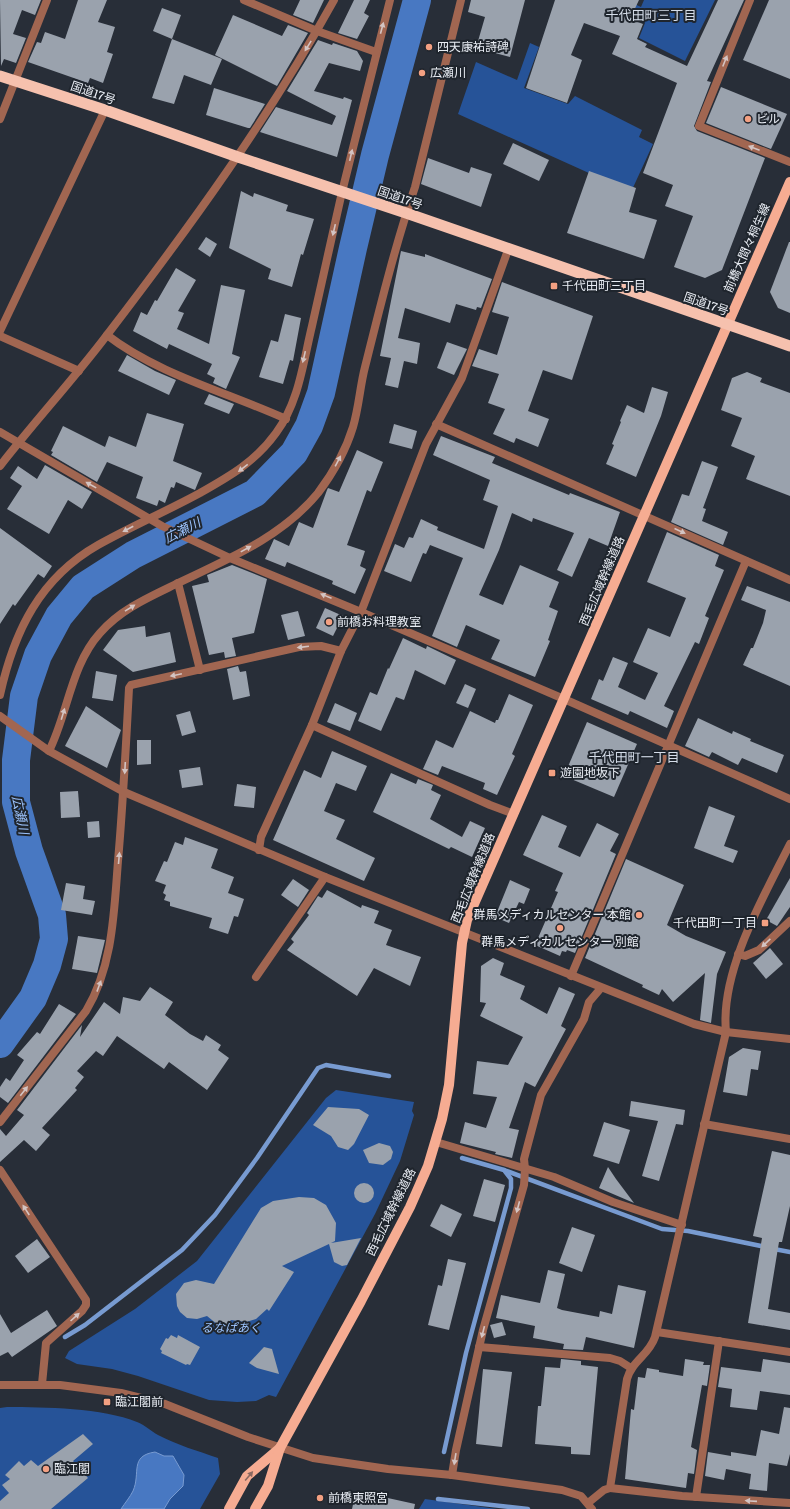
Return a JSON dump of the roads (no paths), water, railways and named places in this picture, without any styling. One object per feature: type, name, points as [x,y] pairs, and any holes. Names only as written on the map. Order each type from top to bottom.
[{"type":"highway","name":"国道17号","points":[[0,76],[105,110],[790,346]]},
{"type":"main road","name":"前橋大間々桐生線","points":[[727,325],[789,186]]},
{"type":"main road","name":"西毛広域幹線道路","points":[[256,1508],[268,1486],[280,1448],[361,1301],[410,1207],[436,1142],[450,1078],[464,932],[474,902],[514,814],[727,325]]},
{"type":"main road","name":"西毛広域幹線道路","points":[[229,1509],[247,1476],[280,1448]]},
{"type":"street","points":[[0,119],[47,0]]},
{"type":"street","points":[[244,0],[317,31],[376,52]]},
{"type":"street","points":[[0,466],[18,442],[79,371],[107,335],[238,157],[317,31],[334,0]]},
{"type":"street","points":[[0,695],[12,650],[33,605],[45,590],[75,560],[98,545],[175,507],[241,470],[268,444],[286,419],[299,382],[347,194],[376,52],[390,0]]},
{"type":"street","points":[[49,751],[57,734],[83,656],[99,633],[115,617],[140,601],[230,558],[269,537],[292,520],[318,493],[333,471],[344,450],[353,425],[364,369],[416,179],[461,0]]},
{"type":"street","points":[[750,0],[699,126],[790,162]]},
{"type":"street","points":[[0,330],[105,110]]},
{"type":"street","points":[[259,850],[262,837],[312,725],[341,651],[361,612],[426,444],[462,378],[508,250]]},
{"type":"street","points":[[107,335],[118,344],[172,372],[286,419]]},
{"type":"street","points":[[0,336],[79,371]]},
{"type":"street","points":[[436,424],[790,580]]},
{"type":"street","points":[[0,432],[162,526],[204,546],[564,699],[790,799]]},
{"type":"street","points":[[571,976],[746,561]]},
{"type":"street","points":[[178,583],[200,670]]},
{"type":"street","points":[[0,1122],[86,1011],[95,997],[111,940],[124,792],[129,688],[131,685],[299,648],[321,646],[341,651]]},
{"type":"street","points":[[3,718],[49,751],[124,792],[325,877],[694,1024],[726,1032],[790,1039]]},
{"type":"street","points":[[312,725],[490,805],[514,814]]},
{"type":"street","points":[[610,1488],[627,1379],[631,1368],[651,1347],[657,1332],[726,1032],[724,1016],[738,954],[755,914],[790,844]]},
{"type":"street","points":[[256,976],[325,877]]},
{"type":"street","points":[[738,954],[745,956],[759,950],[790,921]]},
{"type":"street","points":[[452,1475],[479,1347],[524,1185],[524,1159],[540,1095],[584,1019],[589,1002],[601,988]]},
{"type":"street","points":[[704,1124],[790,1139]]},
{"type":"street","points":[[436,1142],[554,1177],[613,1202],[682,1225]]},
{"type":"street","points":[[0,1170],[86,1300],[86,1306],[82,1311],[46,1343],[42,1384]]},
{"type":"street","points":[[657,1332],[790,1352]]},
{"type":"street","points":[[696,1497],[719,1341]]},
{"type":"street","points":[[479,1347],[610,1358],[620,1361],[631,1368]]},
{"type":"street","points":[[0,1385],[42,1384],[99,1389],[165,1404],[280,1448],[326,1461],[452,1475],[562,1490],[576,1494],[590,1506],[604,1490],[610,1488],[696,1497],[790,1503]]},
{"type":"waterway","name":"広瀬川","points":[[0,1044],[33,998],[47,965],[54,939],[52,915],[29,851],[16,802],[16,760],[24,696],[38,655],[59,616],[83,587],[133,555],[255,493],[294,453],[309,426],[321,393],[375,155],[417,0]]},
{"type":"waterway","points":[[65,1337],[85,1325],[182,1250],[215,1215],[257,1158],[318,1068],[326,1065],[389,1076]]},
{"type":"waterway","points":[[444,1452],[466,1353],[511,1188],[511,1179],[504,1170],[462,1158]]},
{"type":"waterway","points":[[504,1170],[662,1229],[688,1231],[766,1247]]},
{"type":"waterway","points":[[774,1249],[790,1252]]},
{"type":"waterway","points":[[438,1499],[528,1509]]},
{"type":"place","name":"四天康祐詩碑","points":[[429,47]]},
{"type":"place","name":"広瀬川","points":[[422,73]]},
{"type":"place","name":"ビル","points":[[748,119]]},
{"type":"place","name":"千代田町三丁目","points":[[554,286]]},
{"type":"place","name":"前橋お料理教室","points":[[329,622]]},
{"type":"place","name":"遊園地坂下","points":[[552,773]]},
{"type":"place","name":"群馬メディカルセンター 本館","points":[[639,915]]},
{"type":"place","name":"千代田町一丁目","points":[[765,923]]},
{"type":"place","name":"群馬メディカルセンター 別館","points":[[560,928]]},
{"type":"place","name":"臨江閣前","points":[[107,1402]]},
{"type":"place","name":"臨江閣","points":[[46,1469]]},
{"type":"place","name":"前橋東照宮","points":[[320,1498]]},
{"type":"district","name":"千代田町三丁目","points":[[651,15]]},
{"type":"district","name":"千代田町一丁目","points":[[634,757]]},
{"type":"park label","name":"るなぱあく","points":[[231,1328]]}]
